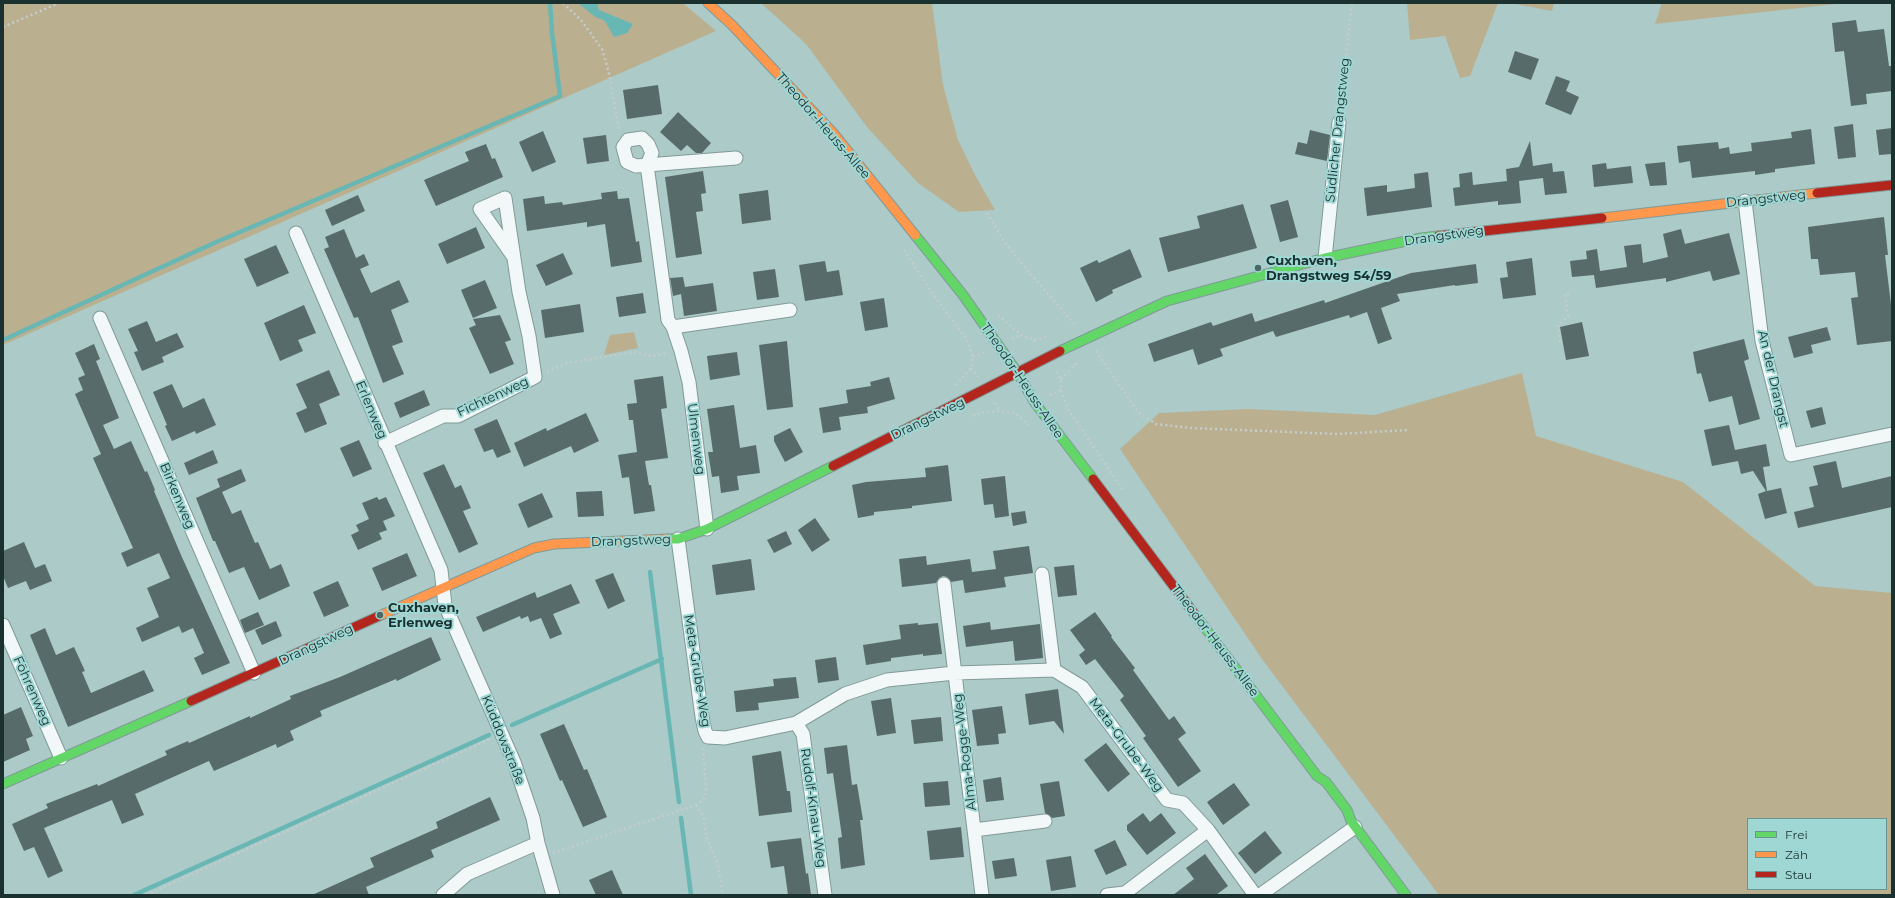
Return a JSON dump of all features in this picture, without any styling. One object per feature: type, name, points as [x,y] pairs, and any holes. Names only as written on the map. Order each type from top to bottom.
[{"type":"street","name":"Theodor-Heuss-Allee","points":[[708,3],[732,25],[834,134],[963,295],[1017,372],[1035,403],[1076,459],[1317,776],[1326,782],[1347,810],[1353,824],[1406,895]]},
{"type":"street","name":"Südlicher Drangstweg","points":[[1325,258],[1339,122]]},
{"type":"street","name":"Ulmenweg","points":[[626,143],[635,138],[642,138],[648,144],[652,153],[647,166],[668,320],[673,326],[689,382],[707,529]]},
{"type":"street","points":[[626,143],[624,146],[624,152],[627,162],[636,166],[736,158]]},
{"type":"street","name":"Drangstweg","points":[[3,784],[534,548],[554,544],[678,539],[707,529],[978,394],[1017,372],[1167,301],[1325,258],[1421,238],[1892,185]]},
{"type":"street","name":"An der Drangst","points":[[1745,201],[1762,341],[1791,455],[1892,434]]},
{"type":"street","name":"Erlenweg","points":[[296,233],[441,570],[442,588]]},
{"type":"street","name":"Fichtenweg","points":[[386,443],[443,416],[458,416],[539,376],[513,256]]},
{"type":"street","points":[[673,326],[790,310]]},
{"type":"street","name":"Birkenweg","points":[[100,318],[254,673]]},
{"type":"street","name":"Meta-Grube-Weg","points":[[678,539],[702,718],[704,731],[708,736],[725,738],[796,724],[845,694],[887,680],[955,673],[1054,670],[1082,687],[1167,800],[1183,803],[1208,830],[1255,895]]},
{"type":"street","points":[[1042,574],[1054,670]]},
{"type":"street","points":[[944,584],[955,673]]},
{"type":"street","name":"Küddowstraße","points":[[442,588],[445,605],[514,762],[534,818],[538,843],[553,895]]},
{"type":"street","name":"Föhrenweg","points":[[3,625],[61,758]]},
{"type":"street","name":"Alma-Rogge-Weg","points":[[955,673],[982,895]]},
{"type":"street","name":"Rudolf-Kinau-Weg","points":[[796,724],[803,734],[825,895]]},
{"type":"street","points":[[974,830],[1045,821]]},
{"type":"street","points":[[1260,895],[1353,824]]},
{"type":"street","points":[[1107,895],[1125,893],[1208,830]]},
{"type":"street","points":[[442,895],[467,874],[538,843]]},
{"type":"path","points":[[3,27],[59,3]]},
{"type":"path","points":[[562,3],[581,20],[602,49],[610,77],[620,134],[626,143]]},
{"type":"path","name":"Südlicher Drangstweg","points":[[1339,122],[1352,3]]},
{"type":"path","points":[[987,213],[1004,241],[1022,264],[1087,338]]},
{"type":"path","points":[[900,243],[932,293],[967,340],[973,357],[971,368]]},
{"type":"path","points":[[1560,342],[1558,325],[1568,316],[1565,294],[1572,293]]},
{"type":"path","points":[[539,376],[567,363],[594,358],[634,352],[651,356],[681,350]]},
{"type":"path","points":[[1105,364],[1138,412],[1156,424],[1191,428],[1337,434],[1409,430]]},
{"type":"path","points":[[542,856],[696,805],[704,799],[706,791],[703,747],[708,736]]},
{"type":"path","points":[[146,895],[490,739]]},
{"type":"path","points":[[696,805],[703,816],[708,840],[717,861],[723,895]]},
{"type":"shaded area","points":[[3,3],[683,3],[716,31],[3,345]]},
{"type":"shaded area","points":[[761,3],[932,3],[943,85],[958,140],[975,175],[995,210],[959,212],[918,183],[867,127],[806,44]]},
{"type":"shaded area","points":[[1407,3],[1498,3],[1470,76],[1460,78],[1445,36],[1410,40]]},
{"type":"shaded area","points":[[1510,3],[1554,3],[1552,11]]},
{"type":"shaded area","points":[[1662,3],[1845,3],[1655,24]]},
{"type":"shaded area","points":[[634,332],[638,348],[604,355],[610,335]]},
{"type":"shaded area","points":[[1522,373],[1536,436],[1683,482],[1815,586],[1892,593],[1892,895],[1439,895],[1262,659],[1120,449],[1159,413],[1249,409],[1375,415]]},
{"type":"water","points":[[578,3],[597,3],[599,10],[633,24],[627,33],[614,37],[605,21],[594,16]]},
{"type":"building","points":[[1856,20],[1858,32],[1884,29],[1889,66],[1891,66],[1892,91],[1866,94],[1867,104],[1851,106],[1844,51],[1835,52],[1832,23]]},
{"type":"building","points":[[1515,51],[1539,59],[1531,80],[1508,72]]},
{"type":"building","points":[[1556,76],[1570,81],[1566,91],[1579,97],[1571,115],[1545,104]]},
{"type":"building","points":[[658,85],[662,114],[627,119],[623,90]]},
{"type":"building","points":[[678,112],[711,143],[702,153],[696,153],[687,145],[681,151],[660,132]]},
{"type":"building","points":[[1853,124],[1856,157],[1838,159],[1834,127]]},
{"type":"building","points":[[1892,128],[1892,154],[1879,155],[1876,130]]},
{"type":"building","points":[[1811,129],[1815,164],[1775,169],[1775,172],[1755,175],[1755,171],[1692,178],[1690,161],[1679,163],[1677,146],[1718,142],[1719,149],[1729,147],[1730,154],[1752,151],[1751,143],[1792,138],[1791,132]]},
{"type":"building","points":[[1310,130],[1330,135],[1327,161],[1295,154],[1298,142],[1307,144]]},
{"type":"building","points":[[543,131],[556,162],[532,172],[519,142]]},
{"type":"building","points":[[606,135],[609,161],[587,164],[583,138]]},
{"type":"building","points":[[1530,141],[1533,166],[1552,163],[1553,172],[1564,171],[1567,193],[1545,195],[1543,178],[1519,181],[1521,203],[1498,205],[1498,201],[1455,206],[1453,188],[1460,187],[1459,174],[1472,172],[1473,185],[1507,181],[1506,169],[1519,167]]},
{"type":"building","points":[[486,144],[492,159],[495,158],[503,177],[436,206],[424,180],[469,161],[465,152]]},
{"type":"building","points":[[1665,162],[1667,185],[1650,186],[1645,164]]},
{"type":"building","points":[[1606,163],[1607,169],[1631,166],[1633,183],[1594,187],[1592,165]]},
{"type":"building","points":[[703,171],[706,193],[701,194],[703,211],[696,212],[702,254],[676,258],[665,177]]},
{"type":"building","points":[[1428,172],[1432,207],[1367,216],[1364,188],[1387,185],[1387,192],[1415,188],[1414,174]]},
{"type":"building","points":[[768,190],[771,220],[742,224],[739,194]]},
{"type":"building","points":[[617,191],[618,199],[629,198],[636,242],[639,241],[642,262],[611,267],[605,224],[587,227],[587,222],[527,231],[523,199],[544,196],[545,204],[562,202],[563,205],[602,199],[601,193]]},
{"type":"building","points":[[358,195],[365,211],[332,226],[325,210]]},
{"type":"building","points":[[1288,200],[1298,237],[1280,242],[1270,205]]},
{"type":"building","points":[[1243,204],[1257,248],[1168,272],[1159,238],[1200,228],[1197,216]]},
{"type":"building","points":[[1884,217],[1888,255],[1885,255],[1892,313],[1892,341],[1857,345],[1851,298],[1858,297],[1855,272],[1820,275],[1818,259],[1811,259],[1808,227]]},
{"type":"building","points":[[476,227],[485,248],[447,264],[438,244]]},
{"type":"building","points":[[344,229],[356,258],[364,254],[369,265],[360,269],[371,293],[399,280],[409,302],[391,310],[403,342],[392,346],[404,374],[383,383],[358,317],[354,318],[324,249],[329,247],[325,237]]},
{"type":"building","points":[[1681,229],[1685,244],[1729,233],[1740,274],[1713,281],[1710,271],[1666,282],[1666,278],[1596,288],[1594,275],[1572,277],[1570,261],[1587,259],[1586,251],[1597,249],[1600,271],[1627,267],[1624,246],[1641,244],[1643,263],[1668,257],[1663,234]]},
{"type":"building","points":[[276,245],[289,273],[257,287],[244,259]]},
{"type":"building","points":[[1130,249],[1142,277],[1112,290],[1113,293],[1096,302],[1080,268],[1097,260],[1099,263]]},
{"type":"building","points":[[563,253],[573,274],[546,286],[536,265]]},
{"type":"building","points":[[1532,258],[1536,295],[1503,299],[1500,278],[1508,277],[1506,262]]},
{"type":"building","points":[[825,261],[827,272],[839,270],[843,295],[805,301],[799,265]]},
{"type":"building","points":[[1476,264],[1478,283],[1397,294],[1400,301],[1381,308],[1392,339],[1378,344],[1367,312],[1350,318],[1349,315],[1276,337],[1273,331],[1220,349],[1223,356],[1198,365],[1193,349],[1154,362],[1148,344],[1211,322],[1213,326],[1252,313],[1255,322],[1324,300],[1325,303],[1411,273]]},
{"type":"building","points":[[775,269],[779,297],[757,300],[753,272]]},
{"type":"building","points":[[683,277],[685,287],[713,283],[717,311],[684,316],[681,294],[673,296],[670,278]]},
{"type":"building","points":[[485,280],[497,308],[473,318],[461,290]]},
{"type":"building","points":[[643,293],[646,313],[619,317],[616,297]]},
{"type":"building","points":[[884,298],[888,327],[865,331],[860,302]]},
{"type":"building","points":[[580,304],[584,332],[545,338],[541,310]]},
{"type":"building","points":[[304,305],[316,333],[298,340],[303,351],[280,361],[264,323]]},
{"type":"building","points":[[500,315],[511,340],[505,342],[514,364],[490,374],[469,328],[476,325],[473,319]]},
{"type":"building","points":[[147,321],[156,342],[177,333],[184,347],[162,357],[164,362],[142,371],[134,352],[138,351],[128,329]]},
{"type":"building","points":[[1582,322],[1589,356],[1566,360],[1560,327]]},
{"type":"building","points":[[1827,327],[1831,340],[1811,345],[1813,353],[1794,358],[1788,337]]},
{"type":"building","points":[[1744,339],[1749,359],[1744,361],[1760,419],[1739,425],[1732,396],[1709,402],[1701,373],[1697,374],[1693,352]]},
{"type":"building","points":[[787,341],[793,407],[767,410],[759,345]]},
{"type":"building","points":[[94,344],[100,359],[96,361],[119,418],[103,425],[114,449],[131,441],[145,472],[147,471],[181,555],[230,663],[202,675],[194,658],[204,653],[193,628],[182,633],[179,626],[142,642],[136,628],[159,617],[147,588],[170,578],[159,553],[127,567],[121,553],[133,548],[93,458],[101,454],[75,394],[83,390],[78,378],[85,375],[75,353]]},
{"type":"building","points":[[737,352],[740,375],[710,380],[707,356]]},
{"type":"building","points":[[329,370],[340,395],[319,404],[327,424],[305,433],[296,413],[307,408],[296,384]]},
{"type":"building","points":[[663,376],[667,408],[661,409],[668,458],[645,461],[655,511],[634,514],[629,477],[622,478],[618,455],[637,452],[633,420],[629,420],[627,404],[637,403],[634,380]]},
{"type":"building","points":[[889,377],[895,399],[867,407],[868,413],[839,417],[841,430],[823,433],[819,408],[848,403],[846,390],[871,386],[870,382]]},
{"type":"building","points":[[172,384],[183,408],[204,398],[216,425],[196,434],[195,431],[172,441],[153,392]]},
{"type":"building","points":[[424,390],[430,405],[400,418],[394,403]]},
{"type":"building","points":[[734,405],[740,448],[756,445],[760,473],[737,476],[739,490],[721,493],[719,476],[712,477],[708,452],[713,452],[707,409]]},
{"type":"building","points":[[1822,407],[1826,424],[1811,428],[1806,411]]},
{"type":"building","points":[[586,413],[599,441],[574,453],[571,446],[524,467],[514,443],[546,428],[547,431]]},
{"type":"building","points":[[497,419],[511,452],[497,458],[493,449],[484,452],[474,429]]},
{"type":"building","points":[[1729,425],[1735,450],[1766,444],[1770,466],[1763,467],[1767,491],[1781,488],[1787,513],[1765,519],[1758,494],[1766,491],[1753,471],[1741,474],[1738,461],[1712,466],[1704,430]]},
{"type":"building","points":[[790,428],[803,452],[785,462],[774,441],[774,436]]},
{"type":"building","points":[[359,440],[372,469],[353,477],[340,448]]},
{"type":"building","points":[[213,450],[218,463],[189,475],[184,463]]},
{"type":"building","points":[[1836,461],[1842,488],[1892,476],[1892,507],[1798,528],[1794,512],[1814,507],[1809,487],[1818,485],[1813,466]]},
{"type":"building","points":[[444,464],[455,488],[461,485],[471,508],[463,511],[478,544],[459,553],[423,473]]},
{"type":"building","points":[[948,465],[952,501],[912,506],[912,508],[874,512],[874,515],[858,518],[852,485],[866,482],[926,477],[925,468]]},
{"type":"building","points":[[241,469],[246,481],[222,492],[232,514],[241,510],[255,543],[258,542],[270,569],[281,564],[290,586],[259,600],[244,567],[229,573],[215,541],[213,541],[196,498],[220,487],[217,479]]},
{"type":"building","points":[[1005,476],[1009,516],[995,518],[993,504],[984,505],[981,479]]},
{"type":"building","points":[[602,491],[604,516],[578,517],[576,492]]},
{"type":"building","points":[[542,493],[553,517],[528,528],[518,504]]},
{"type":"building","points":[[377,497],[379,500],[386,497],[395,516],[383,521],[387,530],[379,533],[382,539],[358,550],[351,535],[359,531],[356,525],[369,519],[362,503]]},
{"type":"building","points":[[1025,511],[1027,523],[1013,526],[1011,513]]},
{"type":"building","points":[[815,518],[830,540],[812,552],[798,530]]},
{"type":"building","points":[[786,531],[792,544],[774,553],[767,540]]},
{"type":"building","points":[[24,542],[35,568],[45,564],[52,581],[30,590],[26,581],[8,588],[3,576],[3,551]]},
{"type":"building","points":[[1029,546],[1033,573],[1004,577],[1006,587],[965,593],[963,580],[951,582],[947,577],[943,576],[939,578],[936,583],[902,587],[899,559],[926,556],[927,565],[970,559],[972,572],[996,569],[993,551]]},
{"type":"building","points":[[407,553],[417,576],[382,591],[372,568]]},
{"type":"building","points":[[751,559],[755,590],[716,595],[712,565]]},
{"type":"building","points":[[1074,565],[1077,595],[1058,597],[1054,567]]},
{"type":"building","points":[[613,573],[625,601],[608,609],[595,580]]},
{"type":"building","points":[[338,581],[349,606],[324,617],[313,592]]},
{"type":"building","points":[[571,584],[580,603],[553,614],[562,634],[550,639],[541,618],[530,622],[528,616],[521,619],[520,616],[483,632],[476,617],[535,592],[537,598]]},
{"type":"building","points":[[258,612],[264,625],[245,633],[240,620]]},
{"type":"building","points":[[1095,612],[1112,636],[1111,637],[1135,668],[1133,670],[1169,720],[1174,716],[1186,733],[1178,739],[1201,771],[1178,787],[1143,738],[1146,736],[1120,700],[1124,696],[1095,659],[1086,665],[1079,655],[1085,650],[1070,630]]},
{"type":"building","points":[[276,621],[282,636],[262,645],[255,630]]},
{"type":"building","points":[[990,622],[991,630],[1040,624],[1043,658],[1015,661],[1013,641],[966,647],[963,626]]},
{"type":"building","points":[[918,623],[918,625],[938,623],[942,654],[923,656],[923,654],[891,658],[891,661],[866,665],[863,645],[901,639],[899,625]]},
{"type":"building","points":[[45,628],[56,655],[74,647],[85,671],[82,672],[91,693],[144,670],[154,691],[68,727],[30,635]]},
{"type":"building","points":[[431,637],[441,660],[397,681],[396,679],[320,711],[322,716],[290,731],[294,740],[277,748],[276,744],[214,771],[209,761],[135,794],[144,815],[122,824],[112,800],[44,828],[63,871],[48,878],[34,847],[24,851],[12,824],[48,808],[46,804],[97,784],[98,786],[167,755],[165,751],[188,741],[189,743],[250,716],[250,718],[291,699],[290,696],[340,677]]},
{"type":"building","points":[[836,657],[839,680],[818,683],[815,660]]},
{"type":"building","points":[[796,677],[799,698],[758,703],[759,710],[736,712],[734,691],[774,686],[773,679]]},
{"type":"building","points":[[1058,689],[1064,734],[1054,721],[1029,725],[1025,694]]},
{"type":"building","points":[[891,698],[896,733],[877,736],[871,701]]},
{"type":"building","points":[[1002,706],[1006,733],[998,734],[999,744],[977,746],[972,710]]},
{"type":"building","points":[[21,707],[33,736],[26,739],[30,750],[3,762],[3,715]]},
{"type":"building","points":[[941,717],[943,741],[914,744],[911,720]]},
{"type":"building","points":[[564,724],[584,770],[587,769],[607,817],[583,827],[562,780],[560,781],[540,734]]},
{"type":"building","points":[[1106,743],[1130,774],[1108,792],[1084,760]]},
{"type":"building","points":[[847,745],[852,785],[857,784],[863,820],[860,820],[865,865],[841,869],[838,838],[842,837],[833,773],[827,774],[824,748]]},
{"type":"building","points":[[781,751],[787,791],[790,791],[792,812],[759,816],[752,756]]},
{"type":"building","points":[[1001,777],[1004,800],[986,802],[983,780]]},
{"type":"building","points":[[948,781],[950,805],[925,807],[923,783]]},
{"type":"building","points":[[1059,781],[1065,816],[1052,818],[1045,813],[1040,784]]},
{"type":"building","points":[[1234,783],[1250,805],[1223,825],[1207,802]]},
{"type":"building","points":[[490,797],[500,820],[431,850],[434,857],[366,887],[369,895],[312,895],[374,867],[370,858],[438,828],[436,822]]},
{"type":"building","points":[[1143,813],[1150,822],[1161,813],[1176,833],[1147,855],[1127,830],[1127,825]]},
{"type":"building","points":[[961,827],[964,857],[930,860],[927,831]]},
{"type":"building","points":[[1265,831],[1282,853],[1255,874],[1238,853]]},
{"type":"building","points":[[801,838],[806,874],[808,873],[811,895],[788,895],[784,866],[771,868],[767,842]]},
{"type":"building","points":[[1115,840],[1127,865],[1106,875],[1094,850]]},
{"type":"building","points":[[1205,854],[1228,886],[1216,895],[1173,895],[1194,879],[1186,868]]},
{"type":"building","points":[[1071,856],[1076,887],[1051,891],[1046,860]]},
{"type":"building","points":[[1014,858],[1017,876],[995,879],[992,861]]},
{"type":"building","points":[[612,870],[623,895],[596,895],[589,880]]},
{"type":"waterway","points":[[3,340],[214,243],[560,96],[552,33],[550,3]]},
{"type":"waterway","points":[[650,572],[679,802]]},
{"type":"waterway","points":[[512,725],[662,659]]},
{"type":"waterway","points":[[134,895],[489,735]]},
{"type":"waterway","points":[[681,818],[691,895]]},
{"type":"traffic: fast","points":[[915,235],[963,295],[1017,372],[1035,403],[1093,479]]},
{"type":"traffic: fast","points":[[1060,351],[1167,301],[1325,258],[1421,238],[1438,236]]},
{"type":"traffic: fast","points":[[668,539],[678,539],[707,529],[833,466]]},
{"type":"traffic: fast","points":[[1196,616],[1317,776],[1326,782],[1347,810],[1351,821],[1406,895]]},
{"type":"traffic: fast","points":[[3,784],[191,701]]},
{"type":"traffic: slow","points":[[708,3],[732,25],[834,134],[915,235]]},
{"type":"traffic: slow","points":[[1602,218],[1817,193]]},
{"type":"traffic: slow","points":[[379,616],[534,548],[554,544],[668,539]]},
{"type":"traffic: jam","points":[[1817,193],[1892,185]]},
{"type":"traffic: jam","points":[[1438,236],[1602,218]]},
{"type":"traffic: jam","points":[[833,466],[1060,351]]},
{"type":"traffic: jam","points":[[1093,479],[1196,616]]},
{"type":"traffic: jam","points":[[191,701],[379,616]]},
{"type":"place","name":"Cuxhaven, Drangstweg 54/59","points":[[1258,268]]},
{"type":"place","name":"Cuxhaven, Erlenweg","points":[[380,615]]}]
